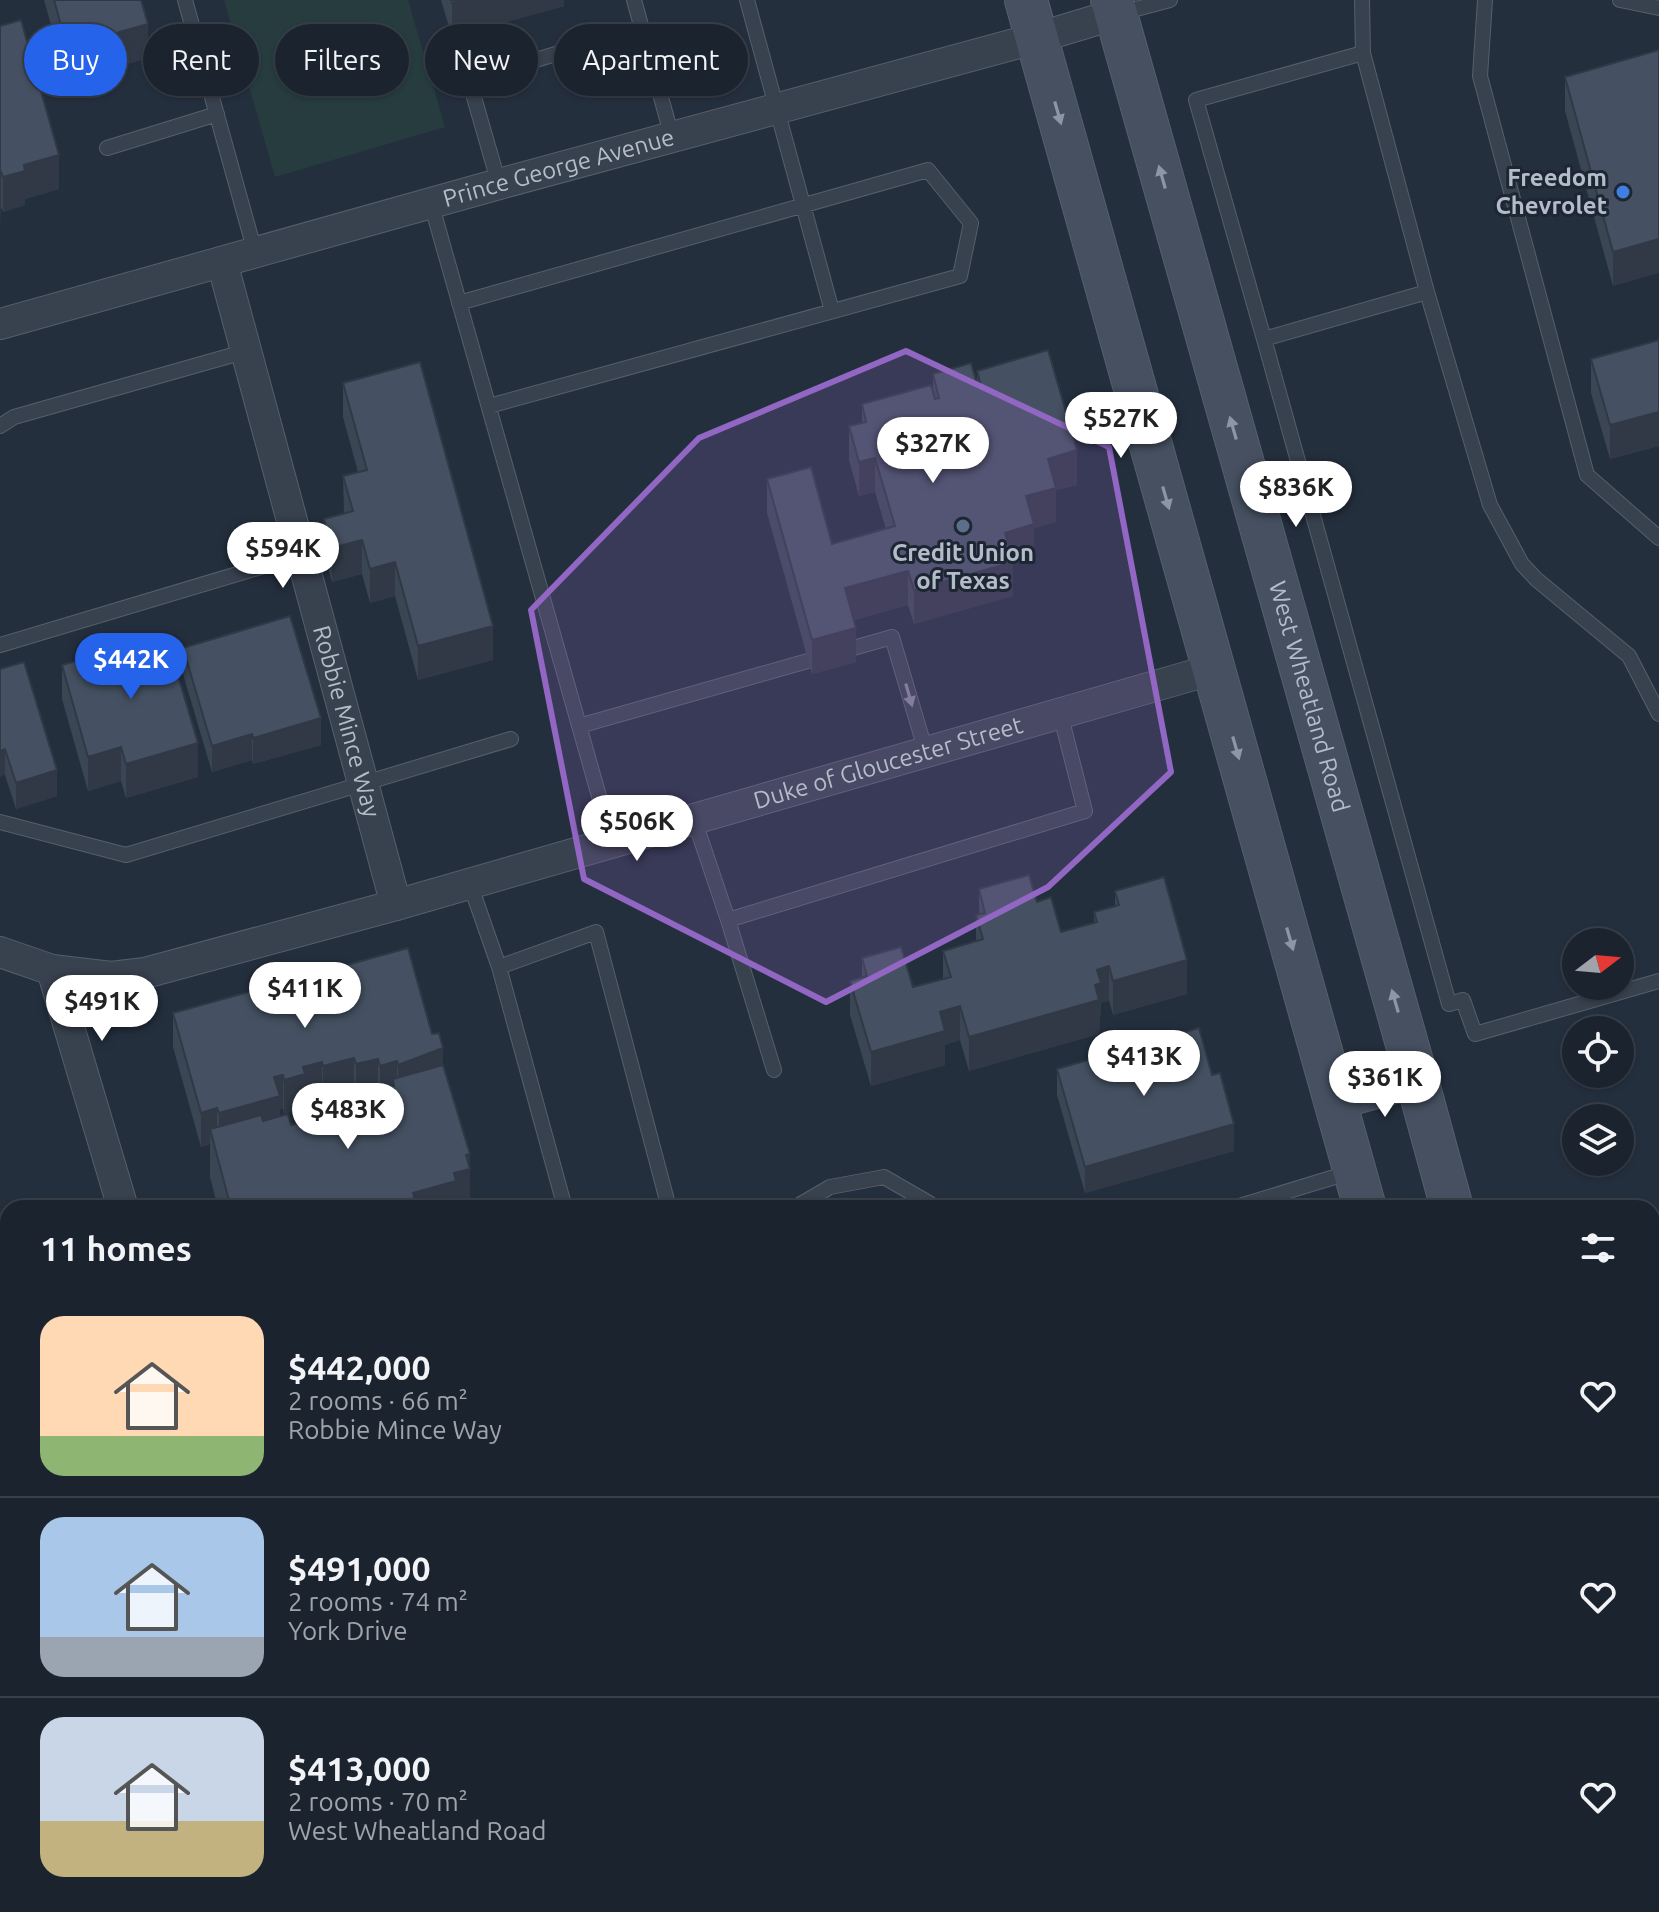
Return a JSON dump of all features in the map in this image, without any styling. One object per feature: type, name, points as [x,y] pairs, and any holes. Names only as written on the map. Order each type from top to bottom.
[{"type":"main road","name":"West Wheatland Road","points":[[1114,7],[1450,1200]]},
{"type":"main road","points":[[1031,19],[1360,1189]]},
{"type":"main road","points":[[1336,1098],[1416,1076]]},
{"type":"street","name":"Prince George Avenue","points":[[0,324],[775,109],[1031,19],[1114,7]]},
{"type":"street","name":"Robbie Mince Way","points":[[222,262],[396,905]]},
{"type":"street","name":"Duke of Gloucester Street","points":[[0,952],[52,970],[111,977],[145,973],[470,884],[1214,669]]},
{"type":"street","points":[[52,970],[121,1200]]},
{"type":"lane","points":[[185,0],[255,252]]},
{"type":"lane","points":[[634,0],[641,24]]},
{"type":"lane","points":[[747,0],[832,311]]},
{"type":"lane","points":[[1114,7],[1170,0]]},
{"type":"lane","points":[[1362,0],[1363,53],[1427,292],[1490,505],[1522,564],[1629,656],[1659,714]]},
{"type":"lane","points":[[1485,0],[1480,76],[1587,475],[1659,538]]},
{"type":"lane","points":[[1620,0],[1659,8]]},
{"type":"lane","points":[[1363,53],[1196,100],[1449,1004],[1463,1000],[1475,1034],[1659,981]]},
{"type":"lane","points":[[499,184],[469,80],[554,54]]},
{"type":"lane","points":[[661,96],[672,137]]},
{"type":"lane","points":[[107,148],[217,114]]},
{"type":"lane","points":[[459,303],[928,170],[971,223],[960,276],[489,406]]},
{"type":"lane","points":[[431,203],[612,842]]},
{"type":"lane","points":[[1264,339],[1427,292]]},
{"type":"lane","points":[[0,426],[14,417],[247,351]]},
{"type":"lane","points":[[0,645],[301,555]]},
{"type":"lane","points":[[579,726],[892,637],[926,752]]},
{"type":"lane","points":[[728,920],[1085,811],[1060,713]]},
{"type":"lane","points":[[0,822],[126,855],[511,739]]},
{"type":"lane","points":[[694,819],[774,1070]]},
{"type":"lane","points":[[470,884],[499,967],[563,1200]]},
{"type":"lane","points":[[499,967],[596,932],[667,1200]]},
{"type":"lane","points":[[808,1200],[830,1187],[884,1177],[924,1200]]},
{"type":"lane","points":[[1286,1200],[1360,1189]]},
{"type":"highlighted area","points":[[906,351],[1109,447],[1171,772],[1048,887],[826,1002],[584,879],[531,610],[699,438]]},
{"type":"green space","points":[[224,0],[408,0],[425,58],[425,96],[436,96],[445,127],[275,177],[252,96],[259,96],[259,24],[231,24]]},
{"type":"building","points":[[54,0],[141,0],[148,24],[127,30],[127,24],[61,24]]},
{"type":"building","points":[[21,20],[24,31],[24,96],[42,96],[59,155],[24,165],[25,171],[3,177],[0,173],[0,26]]},
{"type":"building","name":"Freedom Chevrolet","points":[[1659,50],[1659,239],[1613,252],[1565,77]]},
{"type":"building","points":[[1659,340],[1659,412],[1610,425],[1591,359]]},
{"type":"building","name":"Credit Union of Texas","points":[[1048,350],[1077,450],[1048,459],[1056,488],[1026,496],[1034,524],[1005,533],[1013,562],[914,590],[908,571],[845,588],[856,628],[812,640],[767,479],[811,467],[832,544],[895,526],[875,458],[859,462],[849,426],[866,422],[862,404],[931,385],[935,399],[939,398],[933,374],[971,363],[978,387],[981,386],[977,371]]},
{"type":"building","points":[[420,362],[493,626],[418,646],[395,562],[370,569],[362,540],[332,548],[324,519],[353,511],[343,476],[367,470],[343,383]]},
{"type":"building","points":[[290,616],[321,718],[253,738],[252,734],[212,746],[183,648]]},
{"type":"building","points":[[166,635],[198,743],[126,764],[121,747],[88,757],[62,665]]},
{"type":"building","points":[[24,662],[57,770],[16,783],[5,749],[0,751],[0,669]]},
{"type":"building","points":[[1029,875],[1037,902],[1051,897],[1061,932],[1097,922],[1094,912],[1119,905],[1115,891],[1164,877],[1187,960],[1113,981],[1109,966],[1097,970],[1101,983],[1095,985],[1099,1000],[969,1037],[960,1006],[940,1012],[945,1031],[871,1052],[850,981],[867,976],[862,958],[901,947],[913,987],[951,977],[943,951],[983,939],[976,915],[985,913],[979,889]]},
{"type":"building","points":[[408,948],[432,1034],[439,1033],[443,1048],[398,1065],[397,1061],[380,1066],[378,1059],[356,1064],[354,1058],[323,1066],[322,1062],[303,1067],[305,1074],[284,1080],[283,1075],[274,1077],[280,1096],[219,1113],[217,1108],[201,1113],[173,1013]]},
{"type":"building","points":[[1199,1028],[1212,1075],[1220,1073],[1234,1124],[1085,1167],[1057,1069]]},
{"type":"building","points":[[443,1065],[470,1154],[466,1155],[470,1169],[454,1173],[456,1181],[413,1193],[415,1200],[229,1200],[210,1129],[261,1115],[263,1121],[288,1114],[291,1125],[302,1122],[300,1114],[318,1109],[319,1118],[340,1113],[337,1103],[357,1097],[359,1107],[370,1104],[367,1093],[394,1086],[393,1079]]},
{"type":"place","name":"Freedom Chevrolet","points":[[1623,192]]},
{"type":"place","name":"Credit Union of Texas","points":[[963,526]]}]
